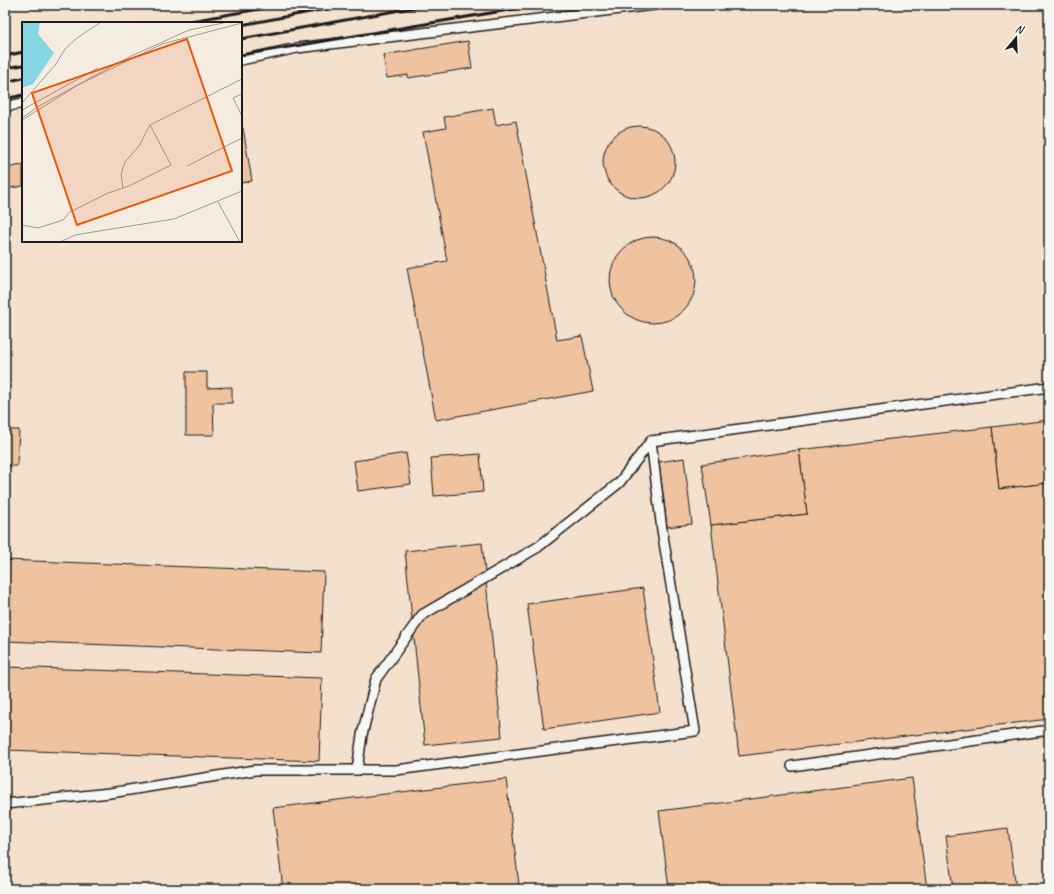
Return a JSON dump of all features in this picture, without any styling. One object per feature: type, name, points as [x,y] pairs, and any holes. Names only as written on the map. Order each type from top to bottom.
[{"type":"lane","points":[[242,60],[297,48],[654,5]]},
{"type":"lane","points":[[5,107],[22,103]]},
{"type":"lane","points":[[357,770],[362,735],[376,679],[422,615],[538,547],[619,483],[651,440],[1049,387]]},
{"type":"lane","points":[[5,804],[110,793],[255,770],[396,770],[694,731],[662,530],[651,440]]},
{"type":"lane","points":[[792,766],[1049,730]]},
{"type":"shaded area","points":[[5,5],[1049,5],[1049,889],[5,889]]},
{"type":"building","points":[[233,5],[252,5],[234,9]]},
{"type":"building","points":[[468,41],[472,68],[408,78],[408,75],[387,78],[383,55]]},
{"type":"building","points":[[493,108],[496,125],[516,121],[557,340],[582,336],[593,391],[436,420],[407,268],[447,261],[423,132],[446,128],[444,117]]},
{"type":"building","points":[[639,126],[659,132],[669,142],[675,162],[669,182],[659,192],[639,198],[619,192],[609,182],[603,162],[609,142],[619,132]]},
{"type":"building","points":[[242,128],[243,128],[252,181],[242,183]]},
{"type":"building","points":[[22,165],[22,186],[5,189],[5,168]]},
{"type":"building","points":[[653,237],[669,240],[677,244],[689,256],[693,264],[696,280],[693,296],[689,304],[677,316],[669,320],[653,323],[637,320],[629,316],[617,304],[613,296],[610,280],[613,264],[617,256],[629,244],[637,240]]},
{"type":"building","points":[[186,372],[207,372],[207,388],[232,387],[232,403],[213,403],[214,435],[186,435]]},
{"type":"building","points":[[1049,420],[1049,483],[999,489],[992,427]]},
{"type":"building","points":[[992,427],[999,489],[1049,483],[1049,719],[739,756],[711,525],[807,514],[799,450]]},
{"type":"building","points":[[5,430],[19,430],[17,466],[5,466]]},
{"type":"building","points":[[799,450],[807,514],[711,525],[702,464]]},
{"type":"building","points":[[406,453],[411,484],[358,491],[354,461]]},
{"type":"building","points":[[480,454],[483,492],[434,496],[431,458]]},
{"type":"building","points":[[684,458],[692,524],[667,527],[659,462]]},
{"type":"building","points":[[482,543],[502,737],[425,745],[405,551]]},
{"type":"building","points":[[5,560],[324,572],[321,653],[5,641]]},
{"type":"building","points":[[643,588],[660,712],[544,729],[527,604]]},
{"type":"building","points":[[5,667],[322,678],[319,761],[5,750]]},
{"type":"building","points":[[912,778],[927,889],[669,889],[659,811]]},
{"type":"building","points":[[506,779],[519,885],[486,889],[283,889],[273,808]]},
{"type":"building","points":[[1008,828],[1016,889],[953,889],[946,836]]},
{"type":"railway","points":[[185,22],[282,5]]},
{"type":"railway","points":[[242,25],[348,5]]},
{"type":"railway","points":[[242,39],[428,5]]},
{"type":"railway","points":[[242,55],[538,5]]},
{"type":"railway","points":[[5,56],[22,52]]},
{"type":"railway","points":[[5,68],[22,65]]},
{"type":"railway","points":[[5,82],[22,78]]},
{"type":"railway","points":[[5,99],[22,95]]}]
